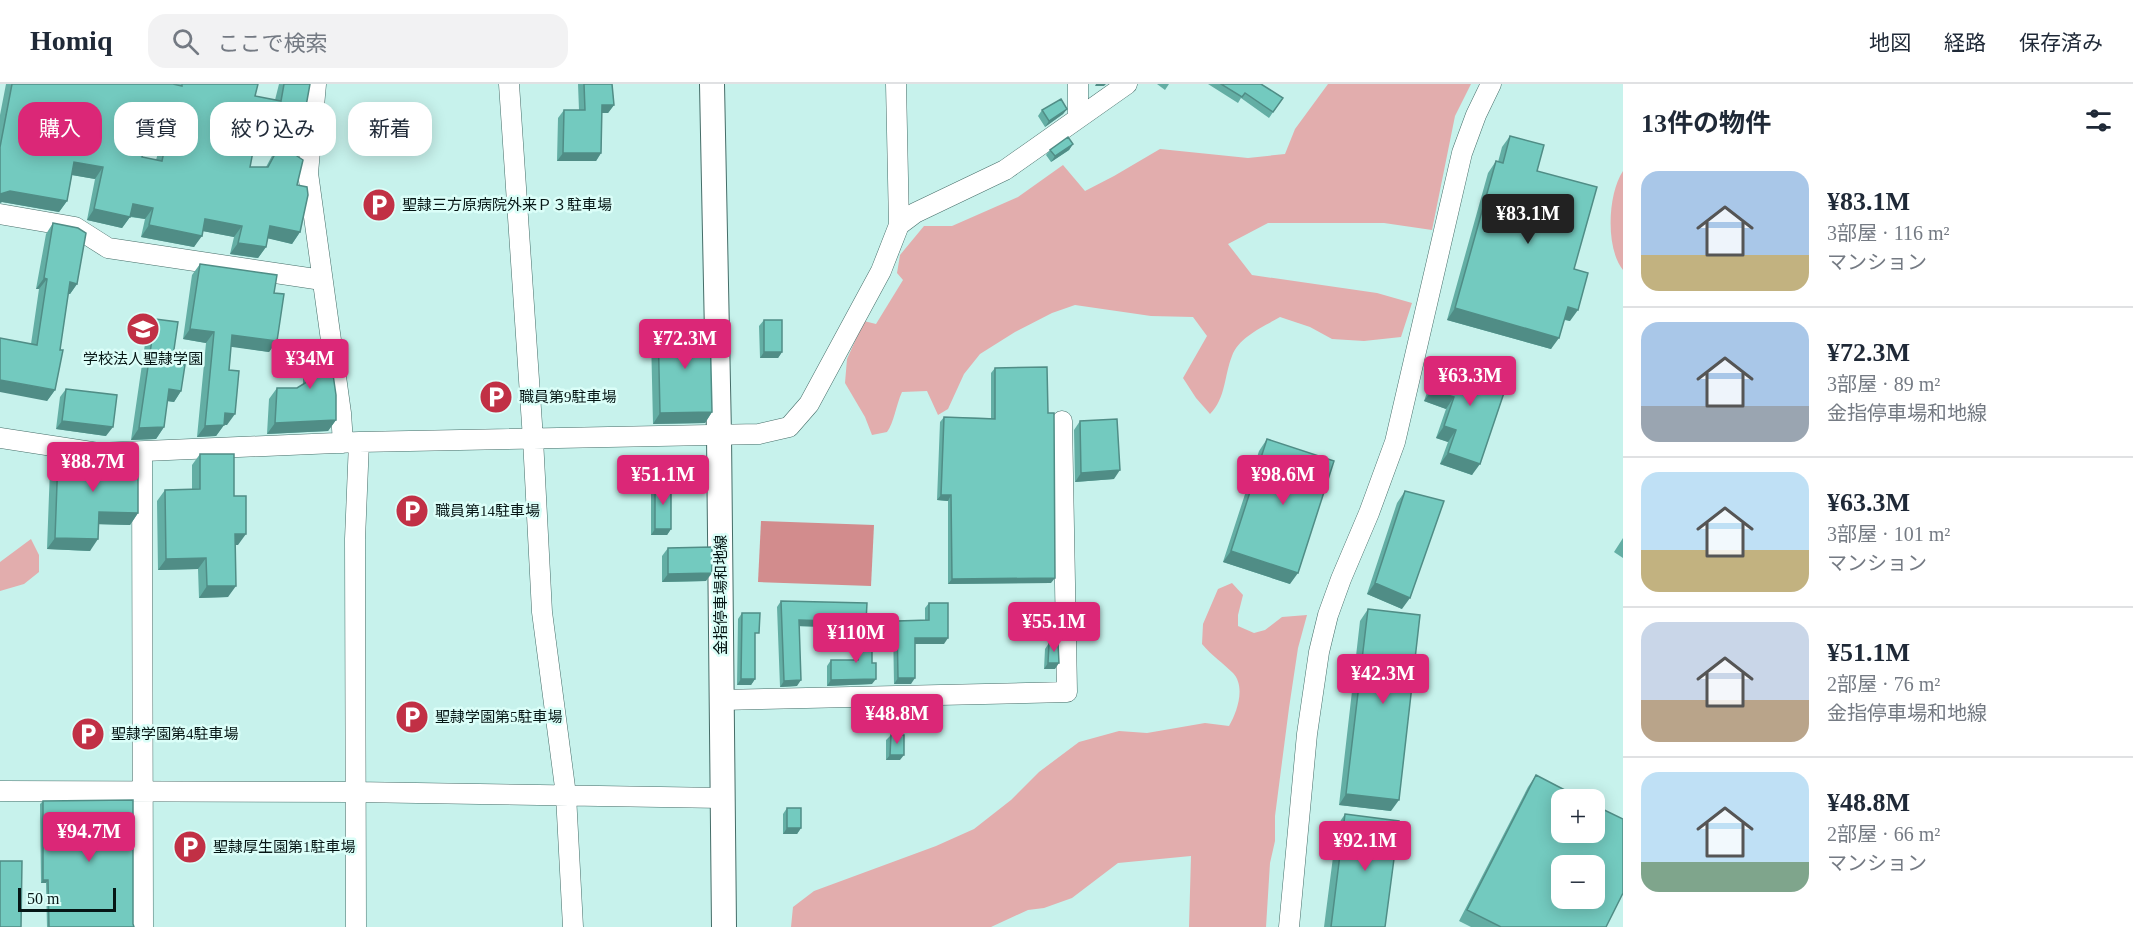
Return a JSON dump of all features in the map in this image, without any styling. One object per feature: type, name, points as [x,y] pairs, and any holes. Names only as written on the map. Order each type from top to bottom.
[{"type":"main road","name":"金指停車場和地線","points":[[712,84],[719,435],[724,927]]},
{"type":"street","points":[[316,84],[308,173],[341,413],[351,443],[355,539],[356,927]]},
{"type":"street","points":[[510,84],[542,612],[566,795],[573,927]]},
{"type":"street","points":[[0,438],[98,453],[351,443],[759,434],[789,427],[809,404],[881,271],[899,225],[897,84]]},
{"type":"street","points":[[1078,84],[1078,118]]},
{"type":"street","points":[[899,225],[915,213],[1005,170],[1127,84]]},
{"type":"street","points":[[1290,927],[1307,734],[1319,652],[1328,615],[1395,442],[1462,153],[1476,115],[1491,84]]},
{"type":"street","points":[[0,214],[75,227],[108,248],[322,280]]},
{"type":"street","points":[[721,700],[1067,692],[1062,420]]},
{"type":"street","points":[[142,452],[143,927]]},
{"type":"street","points":[[0,791],[355,792],[722,798]]},
{"type":"shaded area","points":[[1328,84],[1471,84],[1455,116],[1432,230],[1384,223],[1268,223],[1228,244],[1252,275],[1377,293],[1412,303],[1401,337],[1364,341],[1332,339],[1310,327],[1280,317],[1252,333],[1235,349],[1222,394],[1210,414],[1183,378],[1207,336],[1193,317],[1151,316],[1075,305],[1052,313],[1015,332],[980,354],[964,374],[948,409],[938,415],[927,391],[902,392],[887,432],[872,435],[865,417],[845,383],[847,359],[864,321],[876,324],[903,280],[897,273],[900,255],[924,226],[952,226],[1018,197],[1063,165],[1085,191],[1160,149],[1248,158],[1285,154],[1295,129]]},
{"type":"shaded area","points":[[1623,171],[1623,270],[1613,248],[1611,220],[1614,193]]},
{"type":"shaded area","points":[[761,521],[874,525],[871,586],[758,582]]},
{"type":"shaded area","points":[[31,539],[39,555],[39,572],[24,584],[0,591],[0,562]]},
{"type":"shaded area","points":[[1232,583],[1243,595],[1238,626],[1254,633],[1265,630],[1282,617],[1307,615],[1298,648],[1289,708],[1275,816],[1275,841],[1270,863],[1266,927],[1189,927],[1191,856],[1118,863],[1072,898],[1044,908],[1028,910],[991,927],[791,927],[793,907],[814,891],[936,846],[974,829],[1011,800],[1039,772],[1079,742],[1119,731],[1147,733],[1205,723],[1229,726],[1239,700],[1239,685],[1233,673],[1202,644],[1203,624],[1218,589]]},
{"type":"building","points":[[12,84],[173,84],[182,86],[182,84],[258,84],[255,96],[281,101],[284,84],[310,84],[307,102],[210,102],[210,156],[252,156],[250,167],[268,167],[274,156],[297,156],[303,160],[297,185],[307,187],[308,195],[300,232],[270,226],[266,247],[238,243],[242,226],[205,219],[202,236],[149,225],[153,208],[133,204],[130,217],[94,209],[103,167],[74,162],[67,201],[10,191],[0,194],[0,147]]},
{"type":"building","points":[[584,84],[612,84],[614,105],[602,105],[601,153],[563,153],[564,110],[585,110]]},
{"type":"building","points":[[1221,84],[1261,84],[1283,98],[1273,112],[1245,93],[1242,97]]},
{"type":"building","points":[[1061,99],[1067,109],[1049,121],[1042,110]]},
{"type":"building","points":[[1510,136],[1544,145],[1537,171],[1597,187],[1574,269],[1588,273],[1578,310],[1568,307],[1559,338],[1455,308],[1496,161],[1503,163]]},
{"type":"building","points":[[1068,137],[1073,144],[1055,156],[1050,150]]},
{"type":"building","points":[[53,223],[78,228],[86,233],[77,284],[70,282],[60,350],[63,350],[55,390],[0,380],[0,338],[37,345]]},
{"type":"building","points":[[200,264],[277,275],[274,293],[284,294],[277,341],[232,335],[229,370],[239,371],[235,414],[225,413],[224,425],[205,426],[214,332],[190,329]]},
{"type":"building","points":[[155,319],[178,322],[172,363],[185,365],[181,391],[169,389],[164,427],[139,428]]},
{"type":"building","points":[[764,320],[782,320],[782,352],[764,352]]},
{"type":"building","points":[[658,326],[710,327],[712,412],[660,413]]},
{"type":"building","points":[[328,340],[336,395],[336,420],[275,423],[277,388],[297,388],[310,380],[311,360],[304,359],[304,341]]},
{"type":"building","points":[[1443,359],[1508,381],[1480,464],[1448,453],[1456,430],[1444,426],[1454,397],[1432,390]]},
{"type":"building","points":[[1047,367],[1048,413],[1054,413],[1055,578],[952,579],[951,495],[941,495],[944,417],[995,419],[995,368]]},
{"type":"building","points":[[66,389],[117,395],[113,427],[62,421]]},
{"type":"building","points":[[1117,419],[1120,470],[1081,473],[1080,421]]},
{"type":"building","points":[[1267,439],[1334,461],[1298,573],[1231,551]]},
{"type":"building","points":[[200,454],[234,454],[234,496],[246,496],[246,534],[235,534],[236,586],[207,586],[206,558],[166,559],[165,490],[200,489]]},
{"type":"building","points":[[58,457],[138,458],[138,513],[99,512],[98,539],[55,538]]},
{"type":"building","points":[[655,482],[671,482],[671,529],[655,529]]},
{"type":"building","points":[[1405,491],[1444,501],[1410,598],[1375,583]]},
{"type":"building","points":[[712,547],[712,573],[668,574],[668,548]]},
{"type":"building","points":[[781,601],[867,603],[866,622],[799,620],[801,680],[784,681]]},
{"type":"building","points":[[929,603],[948,603],[948,638],[915,638],[915,678],[898,678],[897,621],[929,620]]},
{"type":"building","points":[[1368,609],[1420,615],[1399,800],[1346,794]]},
{"type":"building","points":[[742,613],[760,613],[759,633],[755,633],[755,679],[741,679]]},
{"type":"building","points":[[859,637],[872,637],[872,663],[876,663],[876,679],[831,680],[831,660],[858,660]]},
{"type":"building","points":[[1049,643],[1058,643],[1059,663],[1048,663]]},
{"type":"building","points":[[874,708],[887,708],[887,728],[873,727]]},
{"type":"building","points":[[891,735],[904,735],[904,755],[890,755]]},
{"type":"building","points":[[1536,775],[1563,789],[1551,789],[1551,843],[1605,843],[1605,810],[1623,819],[1623,893],[1606,927],[1501,927],[1467,910]]},
{"type":"building","points":[[133,800],[134,927],[49,927],[48,880],[43,880],[43,801]]},
{"type":"building","points":[[787,808],[801,808],[801,828],[787,828]]},
{"type":"building","points":[[1345,814],[1399,821],[1385,927],[1331,927]]},
{"type":"building","points":[[0,861],[22,861],[21,927],[0,927]]},
{"type":"place","name":"聖隷三方原病院外来Ｐ３駐車場","points":[[379,205]]},
{"type":"place","name":"学校法人聖隷学園","points":[[143,329]]},
{"type":"place","name":"職員第9駐車場","points":[[496,397]]},
{"type":"place","name":"職員第14駐車場","points":[[412,511]]},
{"type":"place","name":"聖隷学園第5駐車場","points":[[412,717]]},
{"type":"place","name":"聖隷学園第4駐車場","points":[[88,734]]},
{"type":"place","name":"聖隷厚生園第1駐車場","points":[[190,847]]}]
